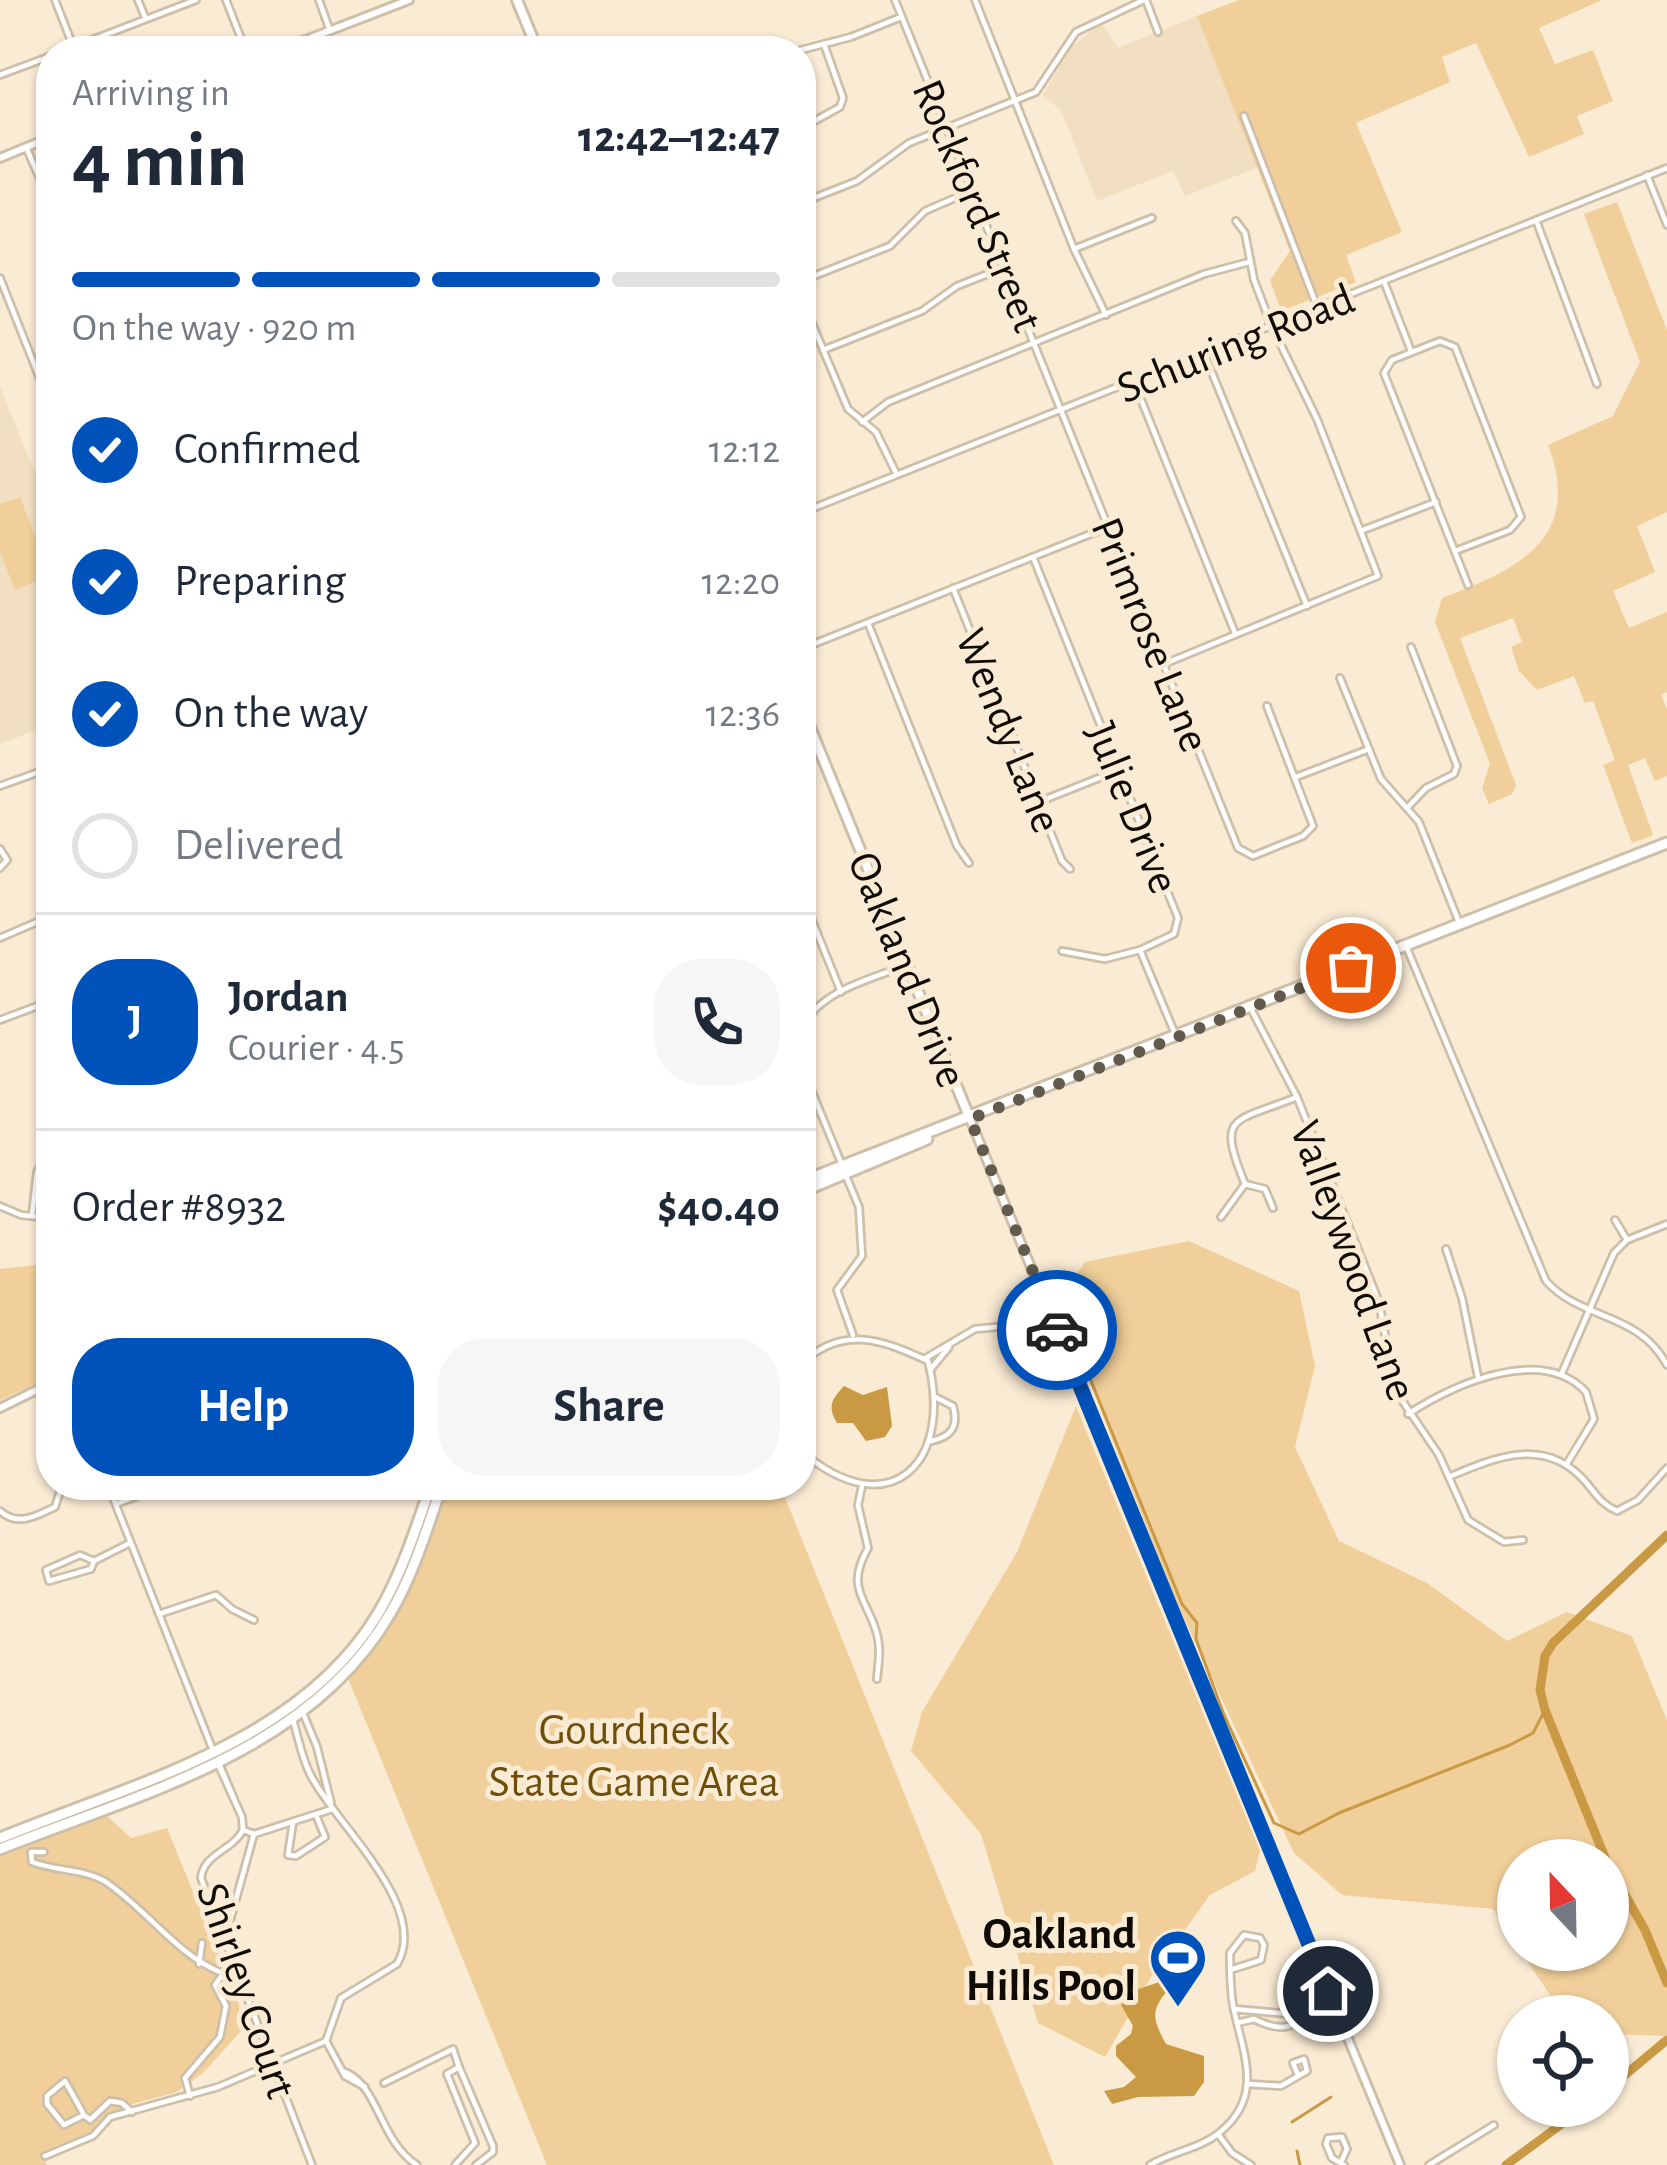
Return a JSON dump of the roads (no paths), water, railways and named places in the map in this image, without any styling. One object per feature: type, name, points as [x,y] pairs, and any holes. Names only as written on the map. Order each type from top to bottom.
[{"type":"main road","points":[[517,0],[532,36]]},
{"type":"main road","name":"Oakland Drive","points":[[816,748],[970,1119]]},
{"type":"main road","points":[[816,1184],[1667,842]]},
{"type":"main road","points":[[816,1178],[844,1170]]},
{"type":"main road","points":[[0,1838],[215,1756],[283,1714],[347,1656],[388,1595],[425,1500]]},
{"type":"main road","points":[[0,1849],[215,1756],[303,1712],[354,1665],[389,1615],[436,1500]]},
{"type":"street","points":[[55,0],[69,36]]},
{"type":"street","points":[[138,0],[146,19]]},
{"type":"street","points":[[105,36],[196,0]]},
{"type":"street","points":[[226,0],[240,36]]},
{"type":"street","points":[[319,0],[330,31]]},
{"type":"street","points":[[317,36],[409,0]]},
{"type":"street","name":"Rockford Street","points":[[895,0],[1063,410]]},
{"type":"street","points":[[975,0],[1074,249],[1106,315]]},
{"type":"street","points":[[816,197],[857,181],[900,148],[1042,87],[1076,32],[1145,0],[1158,32]]},
{"type":"street","points":[[816,46],[902,17]]},
{"type":"street","points":[[816,120],[840,107],[843,98],[824,44]]},
{"type":"street","points":[[0,76],[36,62]]},
{"type":"street","points":[[1244,116],[1318,309]]},
{"type":"street","points":[[0,158],[36,143]]},
{"type":"street","points":[[26,147],[36,170]]},
{"type":"street","name":"Schuring Road","points":[[816,507],[1667,168]]},
{"type":"street","points":[[1647,175],[1667,225]]},
{"type":"street","points":[[816,275],[890,246],[925,212],[971,191]]},
{"type":"street","points":[[1074,249],[1152,218]]},
{"type":"street","points":[[1536,220],[1597,384]]},
{"type":"street","points":[[1164,664],[1378,576],[1302,385],[1272,327],[1237,221]]},
{"type":"street","points":[[862,422],[878,406],[1227,266],[1250,262]]},
{"type":"street","points":[[823,350],[922,310],[957,286],[1003,268]]},
{"type":"street","points":[[0,278],[36,369]]},
{"type":"street","points":[[1384,282],[1411,351]]},
{"type":"street","points":[[816,333],[848,409],[876,432],[897,476]]},
{"type":"street","points":[[1455,551],[1510,530],[1520,520],[1520,507],[1455,347],[1440,341],[1392,360],[1384,373],[1468,585]]},
{"type":"street","points":[[1204,353],[1307,606]]},
{"type":"street","points":[[1134,382],[1236,635]]},
{"type":"street","name":"Primrose Lane","points":[[1063,410],[1244,854],[1259,854],[1312,829],[1296,777]]},
{"type":"street","points":[[1362,531],[1436,502]]},
{"type":"street","points":[[816,643],[1108,527]]},
{"type":"street","name":"Julie Drive","points":[[1033,557],[1179,923],[1169,937],[1140,950],[1176,1037]]},
{"type":"street","name":"Wendy Lane","points":[[953,588],[1062,861],[1070,869]]},
{"type":"street","points":[[868,622],[957,846],[969,863]]},
{"type":"street","points":[[1409,806],[1426,788],[1454,774],[1457,766],[1412,647]]},
{"type":"street","points":[[1340,678],[1381,779],[1409,806],[1460,925]]},
{"type":"street","points":[[1267,706],[1296,777],[1369,749]]},
{"type":"street","points":[[1038,802],[1119,770]]},
{"type":"street","points":[[0,786],[36,773]]},
{"type":"street","points":[[0,850],[7,860],[0,868]]},
{"type":"street","points":[[0,938],[36,922]]},
{"type":"street","points":[[817,932],[841,992]]},
{"type":"street","points":[[1406,946],[1551,1287],[1644,1334],[1667,1365]]},
{"type":"street","points":[[1062,951],[1105,959],[1140,950]]},
{"type":"street","points":[[816,1007],[907,965]]},
{"type":"street","points":[[0,1020],[36,1007]]},
{"type":"street","name":"Valleywood Lane","points":[[1250,1007],[1297,1097],[1379,1302],[1389,1371],[1408,1414],[1450,1476],[1472,1523],[1504,1542],[1523,1540]]},
{"type":"street","points":[[1245,1184],[1227,1141],[1232,1127],[1297,1097]]},
{"type":"street","points":[[817,1105],[859,1207],[862,1256],[837,1290],[854,1336]]},
{"type":"street","name":"Oakland Drive","points":[[970,1119],[1400,2165]]},
{"type":"street","points":[[32,1216],[36,1181]]},
{"type":"street","points":[[1245,1184],[1265,1189],[1273,1208]]},
{"type":"street","points":[[1221,1217],[1245,1184]]},
{"type":"street","points":[[0,1206],[36,1216]]},
{"type":"street","points":[[1616,1220],[1627,1240]]},
{"type":"street","points":[[1561,1374],[1610,1260],[1627,1240],[1667,1224]]},
{"type":"street","points":[[1446,1249],[1462,1298],[1478,1377]]},
{"type":"street","points":[[924,1359],[975,1329],[1007,1326],[1045,1300]]},
{"type":"street","points":[[816,1350],[854,1336],[924,1359],[933,1396],[931,1441],[904,1477],[884,1485],[862,1486],[816,1460]]},
{"type":"street","points":[[930,1370],[950,1344]]},
{"type":"street","points":[[1408,1414],[1478,1377],[1561,1374],[1586,1392],[1594,1419],[1566,1465]]},
{"type":"street","points":[[0,1408],[36,1390]]},
{"type":"street","points":[[931,1441],[946,1438],[955,1428],[956,1417],[953,1406],[933,1396]]},
{"type":"street","points":[[1450,1476],[1518,1453],[1566,1465],[1606,1506],[1617,1510],[1638,1500],[1667,1468]]},
{"type":"street","points":[[862,1486],[857,1505],[868,1548],[858,1565],[859,1583],[863,1609],[879,1643],[877,1679]]},
{"type":"street","points":[[0,1511],[16,1520],[29,1519],[55,1508],[57,1500]]},
{"type":"street","points":[[114,1500],[244,1830],[254,1834],[332,1809]]},
{"type":"street","points":[[116,1504],[127,1500]]},
{"type":"street","points":[[94,1561],[80,1555],[49,1567],[46,1575],[49,1581],[59,1581],[91,1569],[94,1561],[130,1543]]},
{"type":"street","points":[[159,1614],[216,1594],[238,1614],[254,1620]]},
{"type":"street","points":[[303,1712],[332,1809]]},
{"type":"street","points":[[293,1720],[308,1771],[382,1873],[405,1945],[400,1960],[388,1972],[341,1998],[326,2041],[343,2072],[365,2087],[390,2141],[417,2165]]},
{"type":"street","points":[[293,1820],[286,1846],[288,1855],[296,1856],[326,1837],[316,1815]]},
{"type":"street","name":"Shirley Court","points":[[244,1830],[202,1868],[203,1888],[312,2165]]},
{"type":"street","points":[[225,1939],[254,1834]]},
{"type":"street","name":"Shirley Court","points":[[42,1852],[29,1855],[38,1865],[100,1878],[144,1910],[199,1964],[220,1972]]},
{"type":"street","points":[[1150,2165],[1218,2134],[1238,2113],[1249,2084],[1247,2053],[1234,2009],[1230,1970],[1229,1952],[1237,1940],[1252,1934],[1260,1938],[1264,1945],[1261,1960],[1230,1970]]},
{"type":"street","name":"Shirley Court","points":[[199,1964],[202,1943]]},
{"type":"street","points":[[190,2096],[184,2078],[220,2037],[226,2006],[216,1992],[220,1972],[233,1960]]},
{"type":"street","points":[[1234,2009],[1290,2014],[1328,1991]]},
{"type":"street","points":[[1237,2023],[1254,2019],[1268,2027],[1292,2027],[1316,2008],[1333,2002]]},
{"type":"street","points":[[45,2156],[93,2136],[110,2116],[190,2096],[326,2041]]},
{"type":"street","points":[[384,2083],[453,2049],[493,2146],[493,2152],[476,2165]]},
{"type":"street","points":[[455,2165],[475,2143],[447,2074],[460,2067]]},
{"type":"street","points":[[1249,2084],[1281,2086],[1298,2074]]},
{"type":"street","points":[[84,2115],[64,2126],[47,2104],[47,2096],[65,2081],[90,2120],[110,2101],[122,2103],[132,2113]]},
{"type":"street","points":[[1429,2165],[1494,2126]]},
{"type":"street","points":[[1218,2134],[1232,2153],[1251,2165]]},
{"type":"waterway","points":[[1078,1349],[1182,1604],[1197,1623],[1196,1639],[1224,1715],[1274,1823],[1299,1834],[1339,1813],[1510,1745],[1533,1733],[1545,1710]]},
{"type":"waterway","points":[[1597,1839],[1545,1710],[1540,1690],[1545,1656],[1667,1535]]},
{"type":"waterway","points":[[1629,1902],[1667,1983]]},
{"type":"waterway","points":[[1629,2072],[1667,2040]]},
{"type":"waterway","points":[[1292,2122],[1331,2097]]},
{"type":"waterway","points":[[1506,2165],[1558,2127]]},
{"type":"waterway","points":[[1297,2151],[1300,2165]]},
{"type":"place","name":"Oakland Hills Pool","points":[[1178,2009]]},
{"type":"park label","name":"Gourdneck State Game Area","points":[[634,1754]]}]
